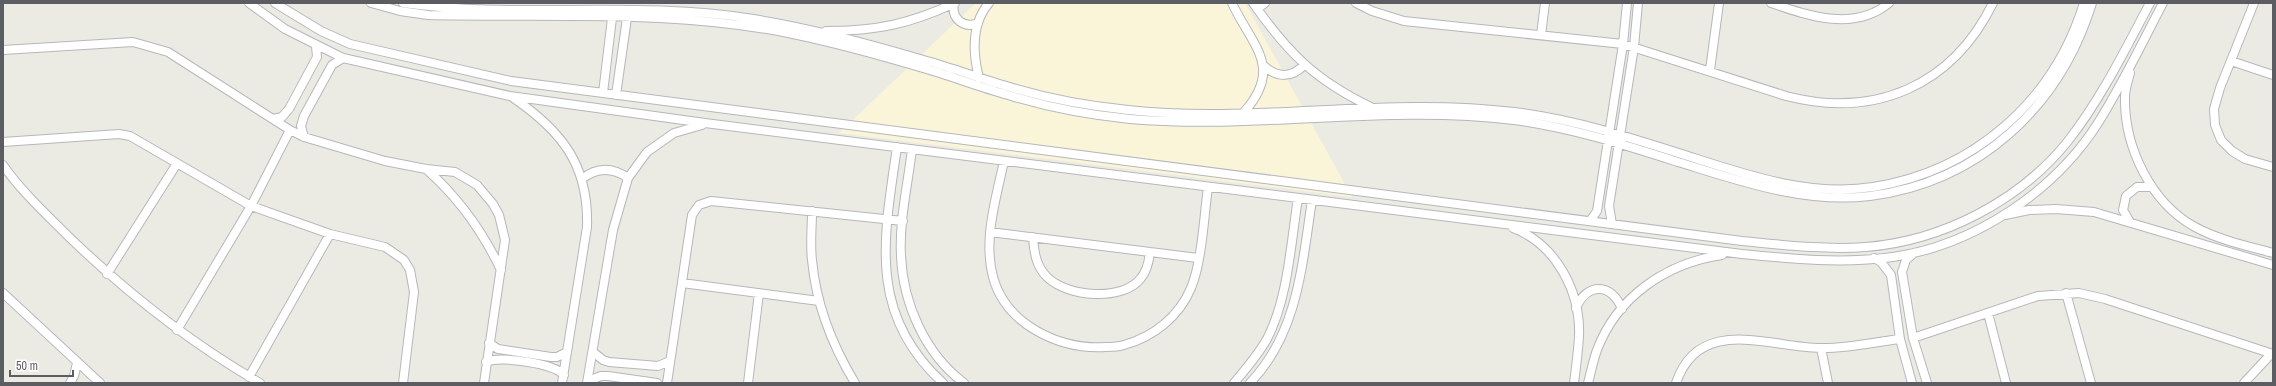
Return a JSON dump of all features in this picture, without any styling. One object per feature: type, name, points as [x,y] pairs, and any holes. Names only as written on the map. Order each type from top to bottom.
[{"type":"street","points":[[250,3],[285,29],[316,46],[343,58],[510,96],[705,124],[1501,224],[1742,254],[1822,260],[1874,258],[1916,252],[1960,237],[2002,215],[2030,196],[2055,175],[2078,150],[2097,124],[2132,65],[2163,3]]},
{"type":"street","points":[[275,3],[321,31],[350,44],[511,81],[1742,241],[1800,247],[1846,248],[1898,242],[1955,225],[1995,204],[2021,186],[2045,166],[2067,142],[2086,117],[2118,64],[2150,3]]},
{"type":"street","points":[[370,3],[400,11],[428,15],[585,13],[628,10],[748,26],[793,34],[926,68],[1012,97],[1070,110],[1128,118],[1186,122],[1406,114],[1463,116],[1516,120],[1608,138]]},
{"type":"street","points":[[402,3],[430,7],[585,13]]},
{"type":"street","points":[[813,31],[862,31],[910,22],[955,3],[954,13],[959,22],[969,26],[978,23]]},
{"type":"street","points":[[979,78],[974,48],[978,23],[989,3]]},
{"type":"street","points":[[1232,3],[1257,48],[1264,66],[1262,84],[1254,101],[1244,112]]},
{"type":"street","points":[[1265,3],[1255,6],[1274,34],[1304,65],[1337,89],[1372,107]]},
{"type":"street","points":[[1356,3],[1372,11],[1404,20],[1623,44],[1710,70],[1808,102],[1832,104],[1855,104],[1878,100],[1914,86],[1940,70],[1972,39],[1993,3]]},
{"type":"street","points":[[1541,35],[1545,3]]},
{"type":"street","points":[[1590,221],[1597,211],[1623,44],[1627,3]]},
{"type":"street","points":[[1612,224],[1609,206],[1634,47],[1638,3]]},
{"type":"street","points":[[1710,70],[1719,3]]},
{"type":"street","points":[[1771,3],[1800,13],[1830,19],[1844,20],[1873,13],[1888,3]]},
{"type":"street","points":[[1800,13],[1802,3]]},
{"type":"street","points":[[674,15],[750,18],[813,31],[928,61],[1015,89],[1071,102],[1129,110],[1187,114],[1372,107],[1464,107],[1518,112],[1608,138],[1798,186],[1832,190],[1867,188],[1902,182],[1935,171],[1966,155],[1995,136],[2021,113],[2044,86],[2062,57],[2077,26],[2084,3]]},
{"type":"street","points":[[1620,141],[1723,176],[1796,194],[1832,198],[1868,196],[1903,190],[1938,178],[1970,162],[2000,142],[2027,119],[2050,91],[2069,61],[2084,28],[2092,3]]},
{"type":"street","points":[[2254,3],[2214,109],[2215,125],[2221,140],[2232,151],[2245,159],[2273,167]]},
{"type":"street","points":[[603,93],[613,10]]},
{"type":"street","points":[[616,95],[628,10]]},
{"type":"street","points":[[3,50],[133,42],[151,46],[184,61],[272,119],[304,137],[352,152],[426,169],[455,172],[467,178],[487,195],[499,215],[505,240],[484,383]]},
{"type":"street","points":[[272,119],[282,117],[289,109],[317,57],[316,46]]},
{"type":"street","points":[[304,137],[301,126],[304,116],[332,65],[343,58]]},
{"type":"street","points":[[2231,62],[2273,75]]},
{"type":"street","points":[[1264,66],[1276,75],[1284,76],[1292,74],[1304,65]]},
{"type":"street","points":[[2132,65],[2125,96],[2128,128],[2137,158],[2152,187],[2171,209],[2195,227],[2222,239],[2273,254]]},
{"type":"street","points":[[510,96],[542,119],[556,132],[570,152],[582,179],[588,205],[587,227],[563,379]]},
{"type":"street","points":[[588,382],[613,230],[628,178],[647,152],[674,133],[705,124]]},
{"type":"street","points":[[177,330],[251,206],[290,130]]},
{"type":"street","points":[[3,142],[119,134],[140,141],[176,165],[251,206],[330,234],[385,247],[396,252],[410,270],[414,292],[403,383]]},
{"type":"street","points":[[897,147],[887,218],[884,252],[887,288],[910,346],[931,372],[943,383]]},
{"type":"street","points":[[912,149],[903,221],[901,255],[905,289],[916,322],[934,352],[964,383]]},
{"type":"street","points":[[1004,161],[990,232],[989,256],[993,279],[1004,300],[1019,318],[1039,332],[1061,343],[1092,348],[1122,346],[1151,334],[1175,315],[1191,288],[1198,258],[1208,187]]},
{"type":"street","points":[[3,165],[51,219],[107,274],[177,330],[260,383]]},
{"type":"street","points":[[107,274],[176,165]]},
{"type":"street","points":[[426,169],[463,206],[478,227],[501,270]]},
{"type":"street","points":[[582,179],[590,173],[600,169],[610,169],[619,172],[628,178]]},
{"type":"street","points":[[2130,222],[2123,210],[2126,196],[2137,186],[2152,187]]},
{"type":"street","points":[[1234,383],[1251,364],[1267,338],[1278,310],[1298,198]]},
{"type":"street","points":[[1250,383],[1261,372],[1279,344],[1292,314],[1299,282],[1312,200]]},
{"type":"street","points":[[667,383],[692,215],[699,205],[711,201],[887,218],[903,221]]},
{"type":"street","points":[[2002,215],[2029,210],[2056,209],[2094,212],[2273,265]]},
{"type":"street","points":[[812,211],[812,260],[819,301],[837,353],[855,383]]},
{"type":"street","points":[[1501,224],[1533,238],[1547,249],[1568,281],[1576,308],[1579,336],[1574,383]]},
{"type":"street","points":[[990,232],[1198,258]]},
{"type":"street","points":[[249,377],[330,234]]},
{"type":"street","points":[[1033,237],[1036,259],[1048,278],[1060,285],[1088,294],[1118,292],[1133,286],[1141,278],[1148,266],[1150,252]]},
{"type":"street","points":[[1916,252],[1906,260],[1902,272],[1913,338],[1927,383]]},
{"type":"street","points":[[1588,383],[1597,350],[1606,332],[1622,309],[1637,292],[1668,270],[1704,257],[1742,254]]},
{"type":"street","points":[[1874,258],[1881,262],[1891,275],[1900,339],[1912,383]]},
{"type":"street","points":[[682,284],[819,301]]},
{"type":"street","points":[[1576,308],[1580,298],[1589,291],[1599,289],[1610,292],[1618,299],[1622,309]]},
{"type":"street","points":[[3,293],[100,383]]},
{"type":"street","points":[[748,383],[759,293]]},
{"type":"street","points":[[1913,338],[2038,296],[2066,293],[2092,295],[2272,354],[2244,383]]},
{"type":"street","points":[[2066,293],[2090,383]]},
{"type":"street","points":[[1988,313],[2006,383]]},
{"type":"street","points":[[1676,383],[1681,368],[1691,356],[1717,341],[1734,338],[1821,348],[1900,339]]},
{"type":"street","points":[[489,343],[498,349],[552,357],[567,352]]},
{"type":"street","points":[[1821,348],[1828,383]]},
{"type":"street","points":[[593,352],[603,360],[609,362],[658,366],[670,361]]},
{"type":"street","points":[[486,362],[502,359],[550,366],[563,379]]},
{"type":"street","points":[[70,383],[74,376],[77,363]]},
{"type":"street","points":[[588,382],[601,376],[608,376],[657,383]]},
{"type":"shaded area","points":[[976,3],[1245,3],[1352,197],[839,133]]}]
